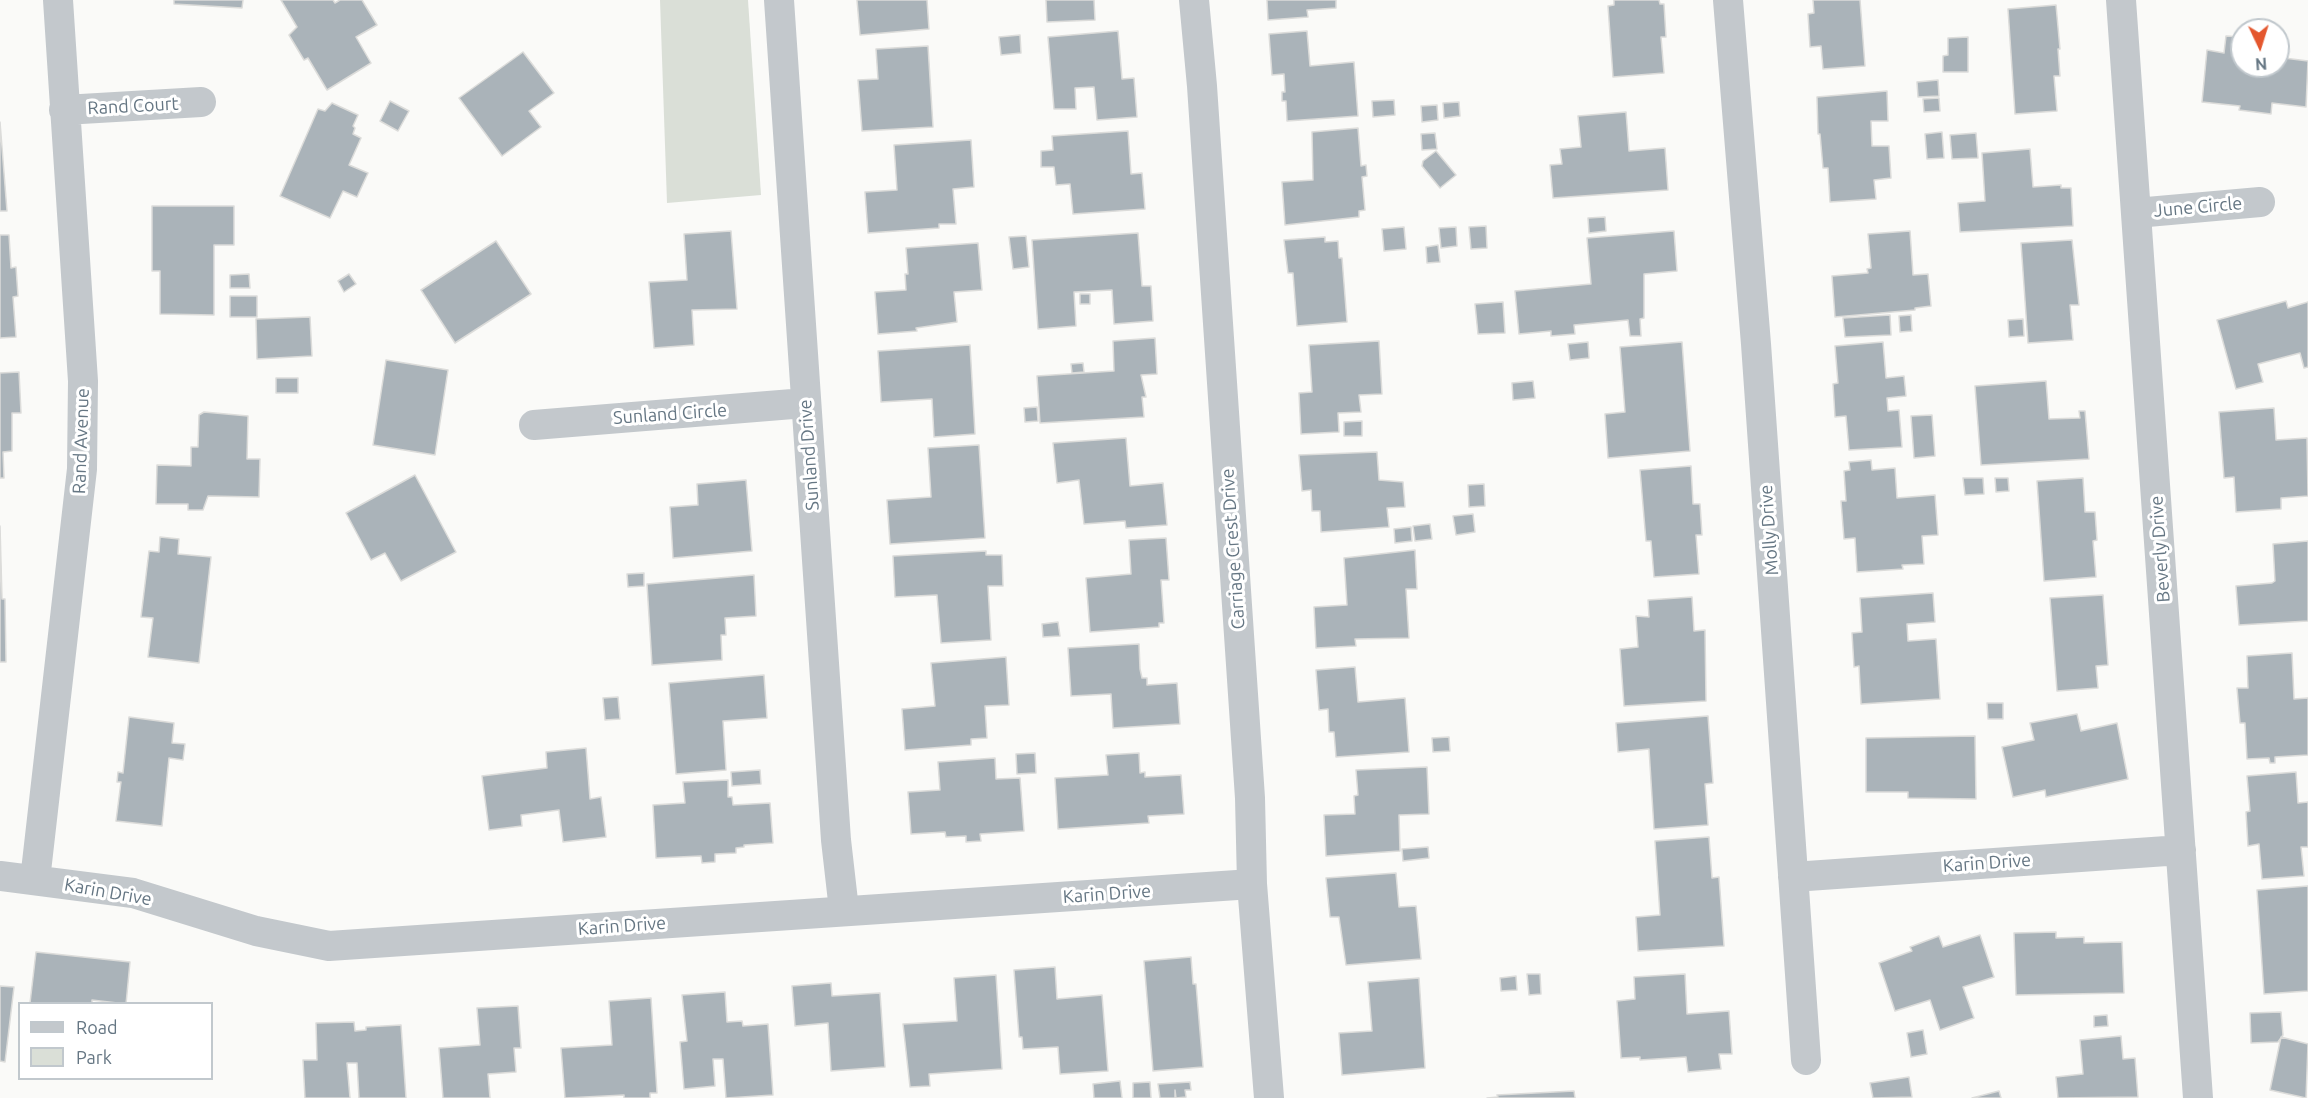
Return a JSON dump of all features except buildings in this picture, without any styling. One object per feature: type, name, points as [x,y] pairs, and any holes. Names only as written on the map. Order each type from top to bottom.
[{"type":"street","name":"Rand Avenue","points":[[35,880],[82,470],[83,381],[58,0]]},
{"type":"street","name":"Sunland Drive","points":[[779,0],[836,840],[844,910]]},
{"type":"street","name":"Carriage Crest Drive","points":[[1194,0],[1202,86],[1250,798],[1252,884],[1269,1098]]},
{"type":"street","name":"Molly Drive","points":[[1728,0],[1756,344],[1806,1060]]},
{"type":"street","name":"Beverly Drive","points":[[2121,0],[2198,1098]]},
{"type":"street","name":"Rand Court","points":[[64,110],[201,102]]},
{"type":"street","name":"June Circle","points":[[2136,213],[2260,202]]},
{"type":"street","name":"Sunland Circle","points":[[534,424],[805,403]]},
{"type":"street","name":"Karin Drive","points":[[1793,877],[2181,850]]},
{"type":"street","name":"Karin Drive","points":[[0,876],[133,893],[256,931],[329,946],[1252,884]]},
{"type":"green space","points":[[660,0],[748,0],[761,195],[667,203]]}]
